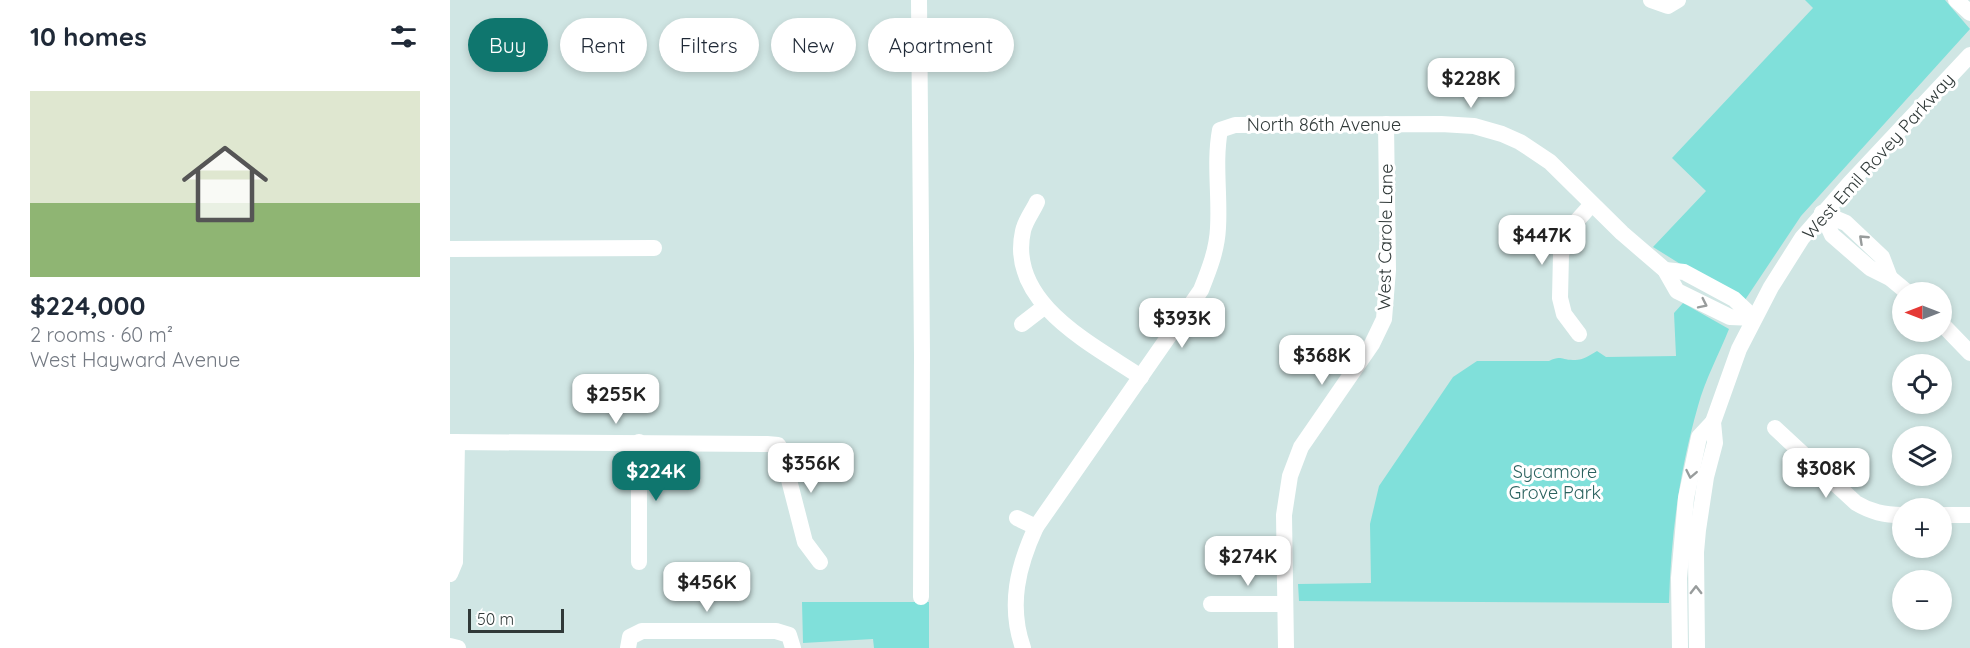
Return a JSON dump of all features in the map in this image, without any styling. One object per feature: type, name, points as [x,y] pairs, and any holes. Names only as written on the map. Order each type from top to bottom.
[{"type":"street","points":[[919,0],[922,355],[921,597]]},
{"type":"street","points":[[1651,0],[1673,3]]},
{"type":"street","points":[[1956,0],[1970,13]]},
{"type":"street","name":"West Emil Rovey Parkway","points":[[1696,648],[1696,552],[1706,477],[1715,443],[1713,422],[1739,349],[1784,266],[1822,213],[1970,55]]},
{"type":"street","name":"North 86th Avenue","points":[[1141,377],[1201,291],[1208,274],[1215,251],[1218,228],[1217,147],[1220,130],[1235,125],[1386,123],[1474,126],[1502,134],[1520,142],[1550,162],[1622,233],[1665,270],[1677,291],[1730,317],[1754,318]]},
{"type":"street","name":"West Carole Lane","points":[[1286,648],[1284,515],[1290,477],[1301,447],[1372,344],[1384,319],[1388,270],[1386,123]]},
{"type":"street","points":[[1023,648],[1016,612],[1016,588],[1025,549],[1036,527],[1141,377],[1072,331],[1044,307],[1028,279],[1021,252],[1023,229],[1037,202]]},
{"type":"street","points":[[1579,334],[1564,314],[1560,298],[1561,254],[1574,224],[1592,204]]},
{"type":"street","points":[[1822,213],[1832,235],[1870,268],[1895,282]]},
{"type":"street","points":[[450,249],[654,248]]},
{"type":"street","points":[[1022,324],[1044,307]]},
{"type":"street","points":[[1952,334],[1970,353]]},
{"type":"street","name":"West Emil Rovey Parkway","points":[[1680,648],[1679,578],[1686,498],[1699,436],[1713,422]]},
{"type":"street","points":[[1775,428],[1856,503],[1870,512],[1892,515]]},
{"type":"street","points":[[450,574],[455,562],[453,442],[778,445],[784,454],[805,542],[820,562]]},
{"type":"street","points":[[639,442],[639,562]]},
{"type":"street","points":[[1952,515],[1970,515]]},
{"type":"street","points":[[1017,518],[1036,527]]},
{"type":"street","points":[[1211,604],[1285,604]]},
{"type":"street","points":[[629,643],[642,631],[776,631],[791,642]]},
{"type":"street","points":[[450,646],[458,648]]},
{"type":"green space","points":[[1805,0],[1945,0],[1970,29],[1801,216],[1745,300],[1653,247],[1706,191],[1672,158],[1813,8]]},
{"type":"green space","name":"Sycamore Grove Park","points":[[1683,303],[1729,329],[1708,377],[1691,431],[1674,528],[1669,603],[1299,601],[1298,584],[1371,583],[1370,524],[1379,486],[1453,377],[1477,361],[1549,361],[1559,358],[1576,360],[1597,351],[1606,357],[1676,356],[1674,313]]},
{"type":"green space","points":[[802,602],[929,602],[929,648],[874,648],[873,639],[803,643]]}]
